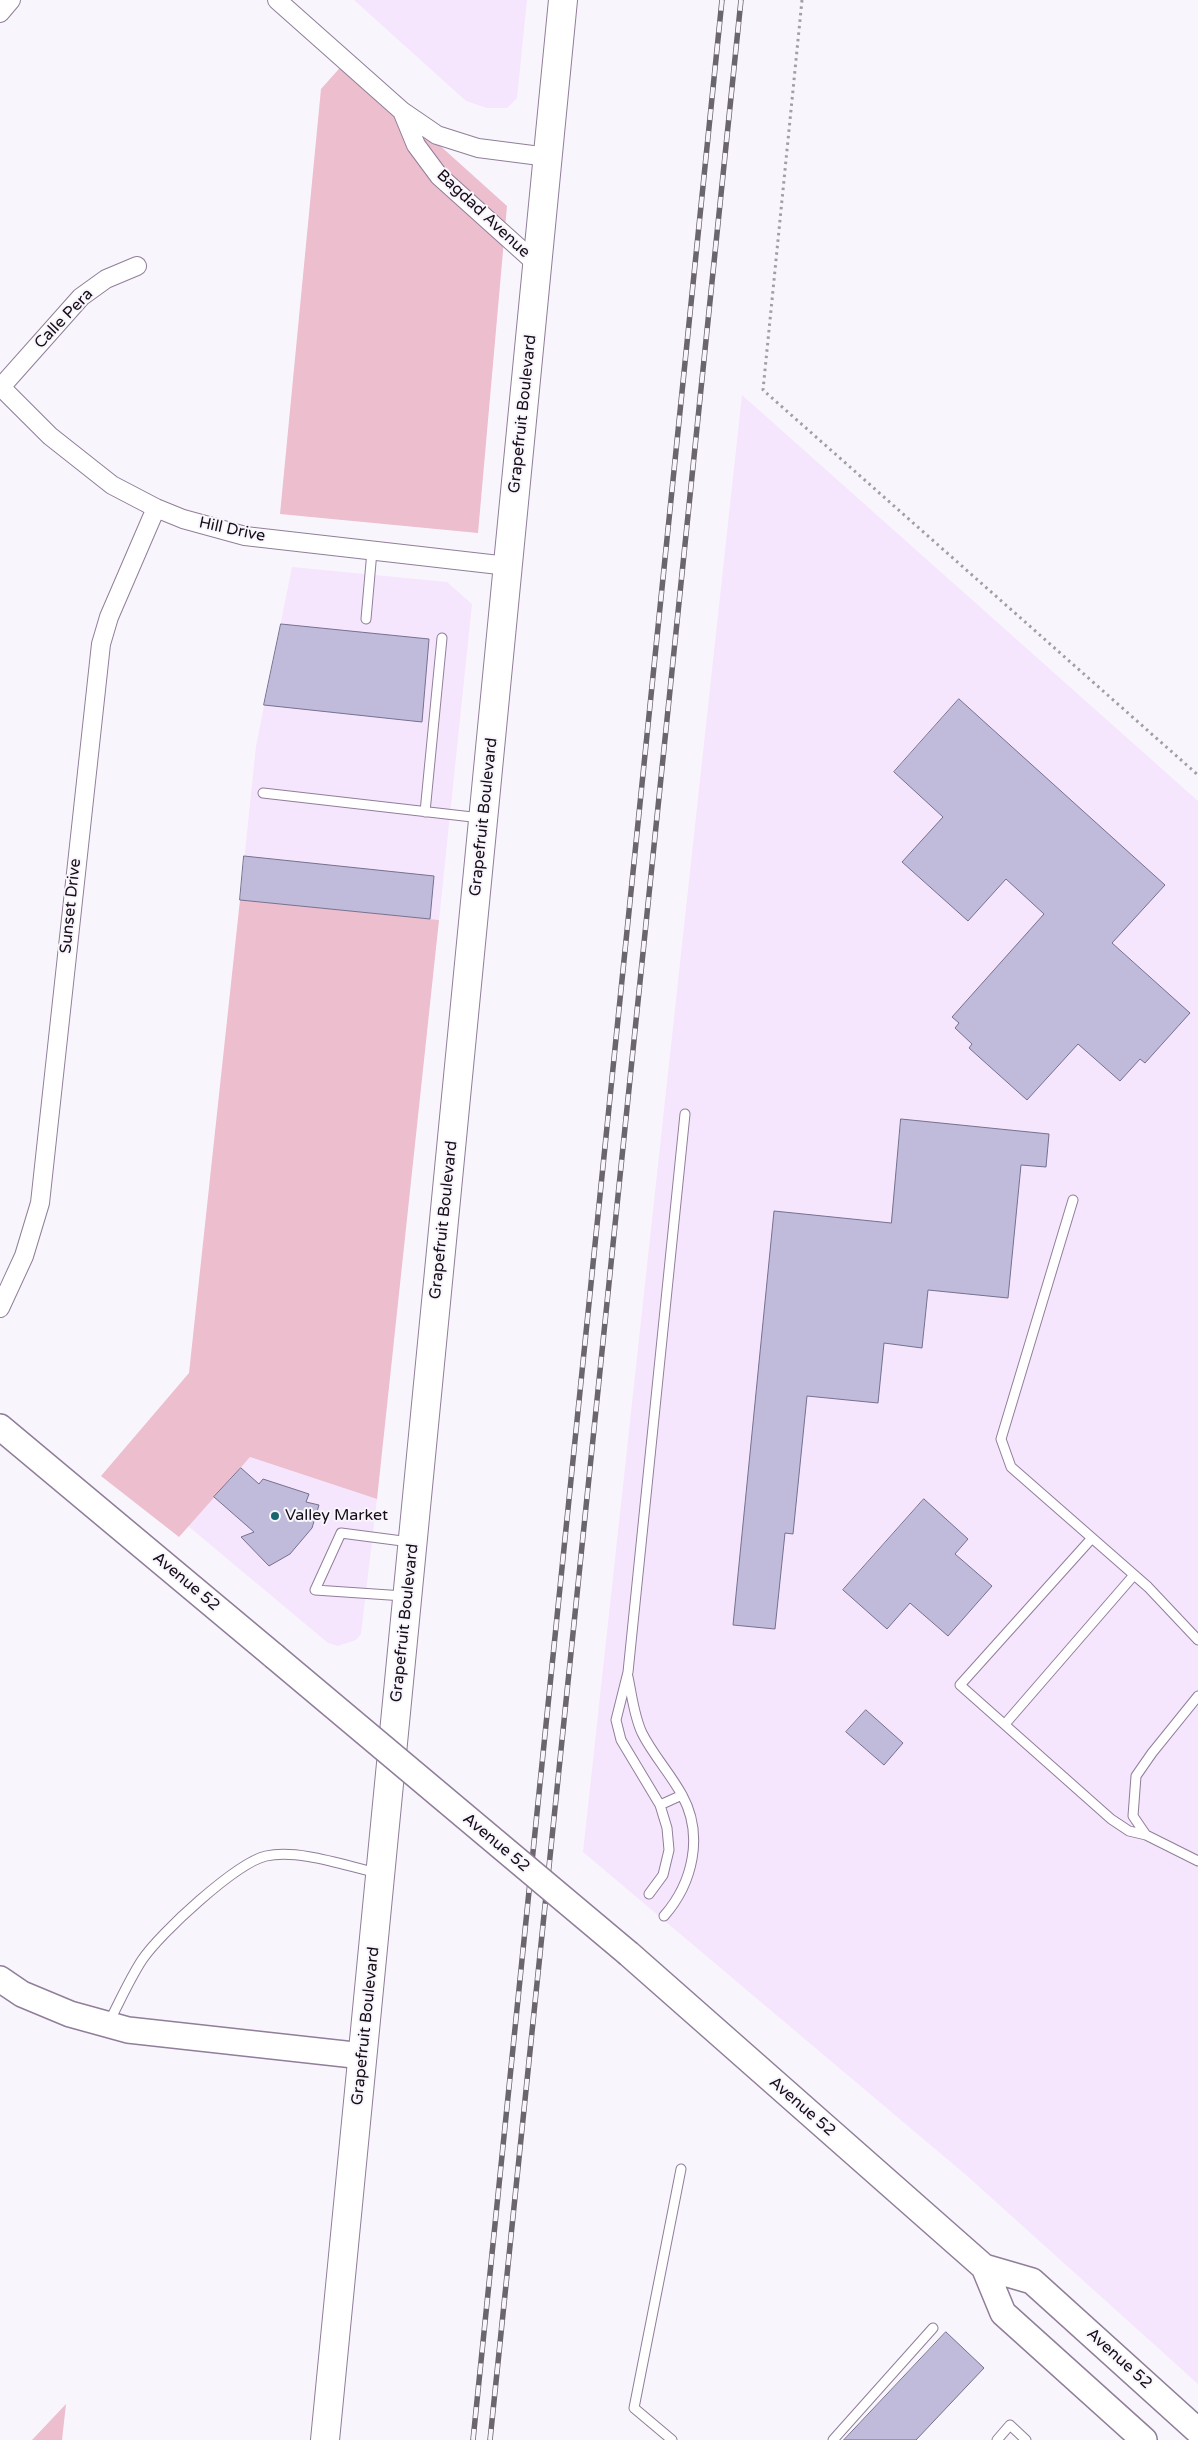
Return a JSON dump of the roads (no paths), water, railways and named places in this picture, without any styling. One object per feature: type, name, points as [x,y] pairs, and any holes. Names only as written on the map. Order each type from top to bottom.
[{"type":"main road","name":"Grapefruit Boulevard","points":[[325,2440],[538,264],[562,0]]},
{"type":"main road","name":"Avenue 52","points":[[0,1427],[629,1954],[984,2267],[1032,2281],[1198,2431]]},
{"type":"main road","points":[[0,1979],[22,1994],[70,2014],[128,2030],[363,2056]]},
{"type":"main road","name":"Avenue 52","points":[[984,2267],[1003,2313],[1144,2440]]},
{"type":"street","points":[[0,13],[12,0]]},
{"type":"street","name":"Bagdad Avenue","points":[[277,0],[402,111],[437,135],[478,148],[548,157]]},
{"type":"street","name":"Bagdad Avenue","points":[[402,111],[416,145],[440,176],[538,264]]},
{"type":"street","name":"Calle Pera","points":[[0,386],[81,297],[106,279],[137,266]]},
{"type":"street","name":"Hill Drive","points":[[0,386],[50,436],[112,484],[156,508],[213,529],[245,536],[508,566]]},
{"type":"street","name":"Sunset Drive","points":[[0,1308],[24,1256],[40,1203],[101,644],[109,617],[156,508]]},
{"type":"lane","points":[[366,619],[372,550]]},
{"type":"lane","points":[[425,812],[442,638]]},
{"type":"lane","points":[[262,793],[484,818]]},
{"type":"lane","points":[[649,1894],[663,1875],[669,1850],[667,1828],[660,1805],[621,1740],[616,1720],[628,1672],[685,1114]]},
{"type":"lane","points":[[1073,1200],[1001,1439],[1011,1467],[1134,1575],[1198,1640]]},
{"type":"lane","points":[[408,1596],[315,1590],[341,1533],[413,1543]]},
{"type":"lane","points":[[1092,1538],[960,1685],[1111,1819],[1129,1832],[1146,1835],[1198,1861]]},
{"type":"lane","points":[[1005,1724],[1134,1575]]},
{"type":"lane","points":[[1191,1633],[1198,1625]]},
{"type":"lane","points":[[628,1672],[635,1713],[641,1732],[682,1795],[693,1824],[694,1855],[685,1886],[664,1916]]},
{"type":"lane","points":[[1146,1835],[1133,1816],[1136,1776],[1198,1696]]},
{"type":"lane","points":[[660,1805],[682,1795]]},
{"type":"lane","points":[[108,2024],[142,1960],[172,1924],[233,1874],[265,1856],[293,1855],[381,1874]]},
{"type":"lane","points":[[672,2440],[634,2408],[681,2169]]},
{"type":"lane","points":[[833,2440],[933,2328]]},
{"type":"lane","points":[[996,2440],[1010,2425],[1026,2440]]},
{"type":"railway","points":[[473,2440],[722,0]]},
{"type":"railway","points":[[490,2440],[741,0]]},
{"type":"place","name":"Valley Market","points":[[275,1516]]}]
